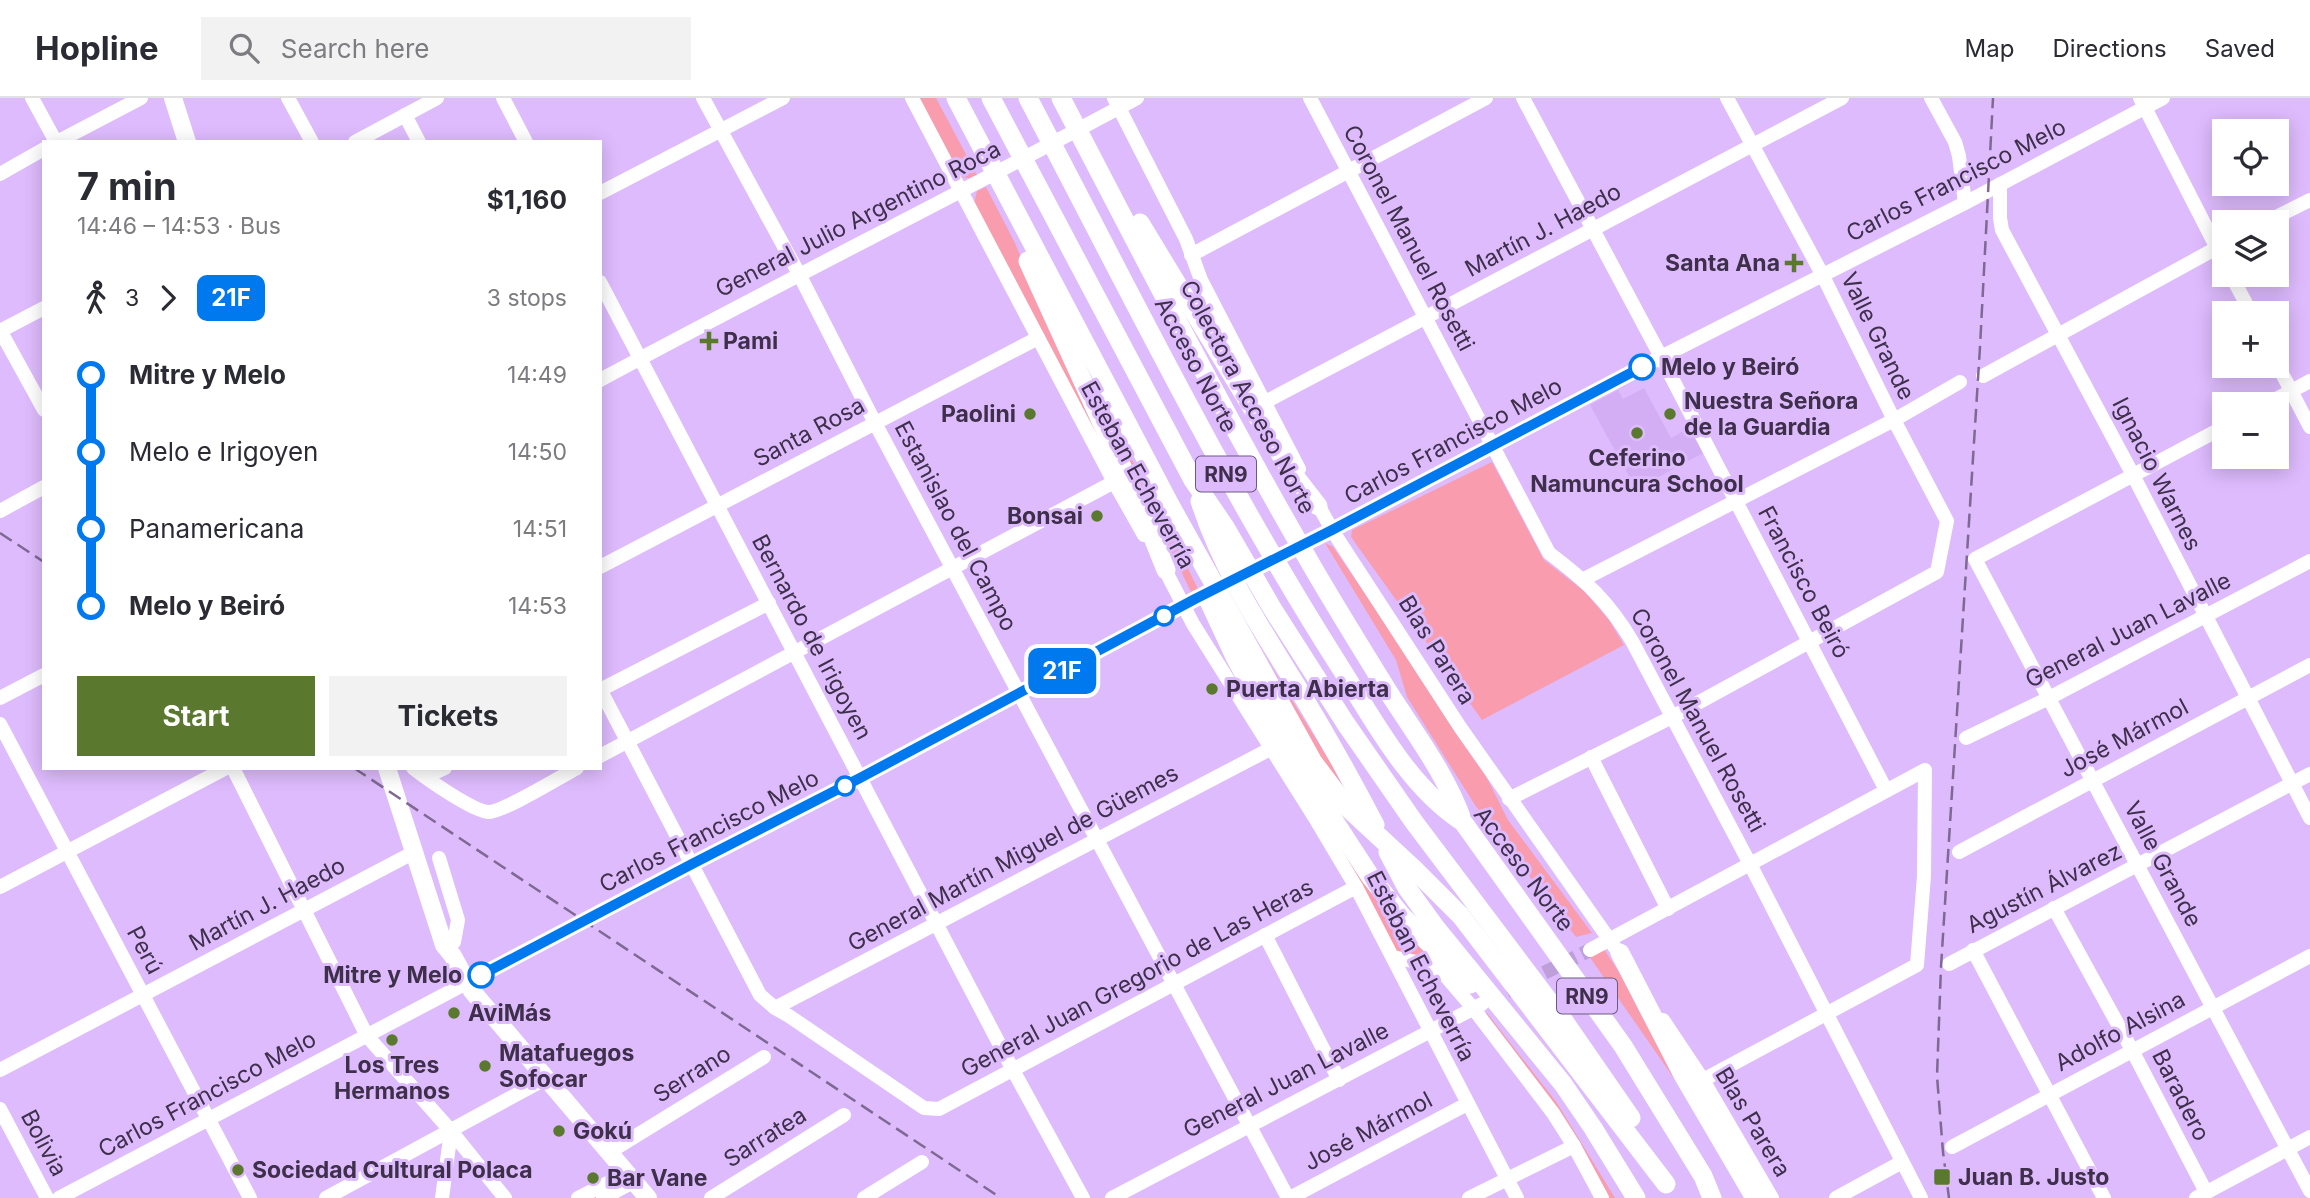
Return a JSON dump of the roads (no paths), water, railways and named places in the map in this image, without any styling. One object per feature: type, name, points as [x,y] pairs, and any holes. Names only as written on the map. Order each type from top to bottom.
[{"type":"highway","points":[[946,98],[987,173],[1143,513],[1166,570]]},
{"type":"highway","points":[[956,98],[987,173],[1313,762],[1347,807],[1444,897],[1489,951],[1670,1191]]},
{"type":"highway","name":"RN9","points":[[991,98],[1193,480],[1225,527],[1272,608],[1346,724],[1414,822],[1597,1067],[1633,1121],[1670,1191]]},
{"type":"highway","name":"Acceso Norte","points":[[1028,98],[1233,488],[1304,610],[1414,780],[1445,810],[1463,822],[1623,1046],[1703,1176],[1712,1198]]},
{"type":"highway","name":"Colectora Acceso Norte","points":[[1061,98],[1245,448],[1312,567],[1389,693],[1438,766],[1463,822]]},
{"type":"highway","points":[[1067,98],[1073,121]]},
{"type":"highway","points":[[1089,152],[1127,201],[1290,470],[1318,506]]},
{"type":"highway","points":[[1193,480],[1210,535],[1257,622],[1345,767],[1407,888],[1436,928],[1563,1084],[1636,1198]]},
{"type":"highway","points":[[1169,503],[1194,568],[1242,669],[1275,730],[1370,876],[1400,914],[1454,970],[1510,1019]]},
{"type":"highway","points":[[1615,946],[1682,1075],[1755,1198]]},
{"type":"highway","points":[[1703,1176],[1722,1198]]},
{"type":"main road","points":[[173,98],[186,140]]},
{"type":"main road","points":[[388,770],[450,947],[467,984],[648,1198]]},
{"type":"main road","points":[[400,770],[450,947]]},
{"type":"street","points":[[32,98],[55,140]]},
{"type":"street","points":[[60,140],[141,98]]},
{"type":"street","points":[[288,98],[311,140]]},
{"type":"street","points":[[359,140],[437,98]]},
{"type":"street","points":[[503,98],[525,140]]},
{"type":"street","name":"Estanislao del Campo","points":[[703,98],[1289,1198]]},
{"type":"street","points":[[602,192],[783,98]]},
{"type":"street","name":"Esteban Echeverría","points":[[912,98],[1114,482],[1166,570],[1189,602],[1193,624],[1356,887],[1517,1198]]},
{"type":"street","name":"General Julio Argentino Roca","points":[[602,379],[799,274],[962,192],[987,173],[1101,117],[1116,103],[1137,98]]},
{"type":"street","name":"Coronel Manuel Rosetti","points":[[1310,98],[1549,554],[1584,579],[1617,616],[1750,864],[1921,1198]]},
{"type":"street","points":[[1191,255],[1486,98]]},
{"type":"street","name":"Francisco Beiró","points":[[1523,98],[1886,790]]},
{"type":"street","name":"Valle Grande","points":[[1727,98],[1822,274],[1947,521],[1937,572],[1810,642]]},
{"type":"street","name":"Martín J. Haedo","points":[[1265,402],[1842,98]]},
{"type":"street","points":[[1931,98],[1955,142],[1965,203]]},
{"type":"street","name":"Carlos Francisco Melo","points":[[59,1198],[860,778],[1189,602],[1822,274],[1965,203],[2142,103],[2163,98]]},
{"type":"street","name":"Blas Parera","points":[[1116,103],[1186,239],[1200,280],[1318,506],[1326,533],[1615,946],[1703,1080],[1772,1198]]},
{"type":"street","points":[[2142,103],[2212,230]]},
{"type":"street","points":[[405,115],[418,140]]},
{"type":"street","points":[[0,174],[42,150]]},
{"type":"street","name":"Ignacio Warnes","points":[[2000,184],[2002,230],[2133,475],[2310,818]]},
{"type":"street","points":[[2289,210],[2310,200]]},
{"type":"street","points":[[1983,376],[2212,251]]},
{"type":"street","name":"Bernardo de Irigoyen","points":[[602,286],[1013,1070],[1083,1198]]},
{"type":"street","points":[[42,309],[0,331],[42,406]]},
{"type":"street","name":"Santa Rosa","points":[[602,566],[1038,338]]},
{"type":"street","points":[[2284,378],[2310,427]]},
{"type":"street","points":[[2291,392],[2310,381]]},
{"type":"street","points":[[1584,579],[1894,420],[1960,382]]},
{"type":"street","points":[[2133,475],[2212,433]]},
{"type":"street","name":"Valle Grande","points":[[2133,475],[1975,559],[2310,1191]]},
{"type":"street","points":[[602,755],[1114,482]]},
{"type":"street","points":[[0,511],[42,488]]},
{"type":"street","name":"General Juan Lavalle","points":[[1966,738],[2049,698],[2310,561]]},
{"type":"street","points":[[602,689],[769,603]]},
{"type":"street","points":[[1510,799],[1672,717],[1810,642]]},
{"type":"street","name":"José Mármol","points":[[1959,852],[2310,665]]},
{"type":"street","points":[[0,698],[42,676]]},
{"type":"street","points":[[602,694],[760,995],[775,1008]]},
{"type":"street","name":"Perú","points":[[0,724],[250,1198]]},
{"type":"street","name":"General Martín Miguel de Güemes","points":[[775,1008],[1272,748]]},
{"type":"street","points":[[1591,757],[1668,909]]},
{"type":"street","points":[[0,887],[222,770]]},
{"type":"street","points":[[234,770],[368,1036],[505,1198]]},
{"type":"street","points":[[417,770],[474,809],[487,812],[502,809],[573,770]]},
{"type":"street","points":[[426,777],[441,770]]},
{"type":"street","points":[[1590,950],[1615,946],[1668,909],[1925,771],[1924,876],[1917,965],[1703,1080]]},
{"type":"street","name":"Agustín Álvarez","points":[[1949,964],[2310,774]]},
{"type":"street","points":[[388,799],[430,929],[450,947],[458,920],[439,858]]},
{"type":"street","name":"Martín J. Haedo","points":[[0,1070],[407,856]]},
{"type":"street","name":"General Juan Gregorio de Las Heras","points":[[775,1008],[924,1108],[939,1109],[1356,887]]},
{"type":"street","name":"Baradero","points":[[2054,908],[2132,1050],[2201,1195]]},
{"type":"street","points":[[1265,935],[1339,1080]]},
{"type":"street","points":[[1973,950],[2104,1198]]},
{"type":"street","name":"Adolfo Alsina","points":[[1952,1147],[2310,956]]},
{"type":"street","points":[[1393,957],[1437,968],[1477,1006],[1553,1113],[1602,1198]]},
{"type":"street","name":"General Juan Lavalle","points":[[1113,1198],[1477,1006]]},
{"type":"street","name":"Serrano","points":[[608,1153],[764,1057]]},
{"type":"street","points":[[326,1198],[545,1079]]},
{"type":"street","name":"José Mármol","points":[[1289,1198],[1467,1104]]},
{"type":"street","name":"Bolivia","points":[[0,1109],[47,1198]]},
{"type":"street","name":"Sarratea","points":[[711,1198],[844,1115]]},
{"type":"street","points":[[442,1198],[451,1131]]},
{"type":"street","points":[[2201,1195],[2310,1137]]},
{"type":"street","points":[[1469,1198],[1574,1146]]},
{"type":"street","points":[[864,1198],[922,1163]]},
{"type":"street","points":[[1836,1198],[1902,1163]]},
{"type":"street","points":[[578,1198],[629,1178]]},
{"type":"street","points":[[603,1198],[629,1178]]},
{"type":"tunnel","points":[[1488,1001],[1590,950]]},
{"type":"railway","points":[[1949,1198],[1937,1076],[1941,967],[1993,98]]},
{"type":"railway","points":[[0,533],[42,561]]},
{"type":"railway","points":[[357,770],[1001,1198]]},
{"type":"place","name":"Santa Ana","points":[[1794,263]]},
{"type":"place","name":"Pami","points":[[709,341]]},
{"type":"place","name":"Melo y Beiró","points":[[1642,367]]},
{"type":"place","name":"Paolini","points":[[1030,414]]},
{"type":"place","name":"Nuestra Señora de la Guardia","points":[[1670,414]]},
{"type":"place","name":"Ceferino Namuncura School","points":[[1637,433]]},
{"type":"place","name":"Bonsai","points":[[1097,516]]},
{"type":"place","name":"Puerta Abierta","points":[[1212,689]]},
{"type":"place","name":"Mitre y Melo","points":[[481,975]]},
{"type":"place","name":"AviMás","points":[[454,1013]]},
{"type":"place","name":"Los Tres Hermanos","points":[[392,1040]]},
{"type":"place","name":"Matafuegos Sofocar","points":[[485,1066]]},
{"type":"place","name":"Gokú","points":[[559,1131]]},
{"type":"place","name":"Sociedad Cultural Polaca","points":[[238,1170]]},
{"type":"place","name":"Juan B. Justo","points":[[1942,1177]]},
{"type":"place","name":"Bar Vane","points":[[593,1178]]}]
